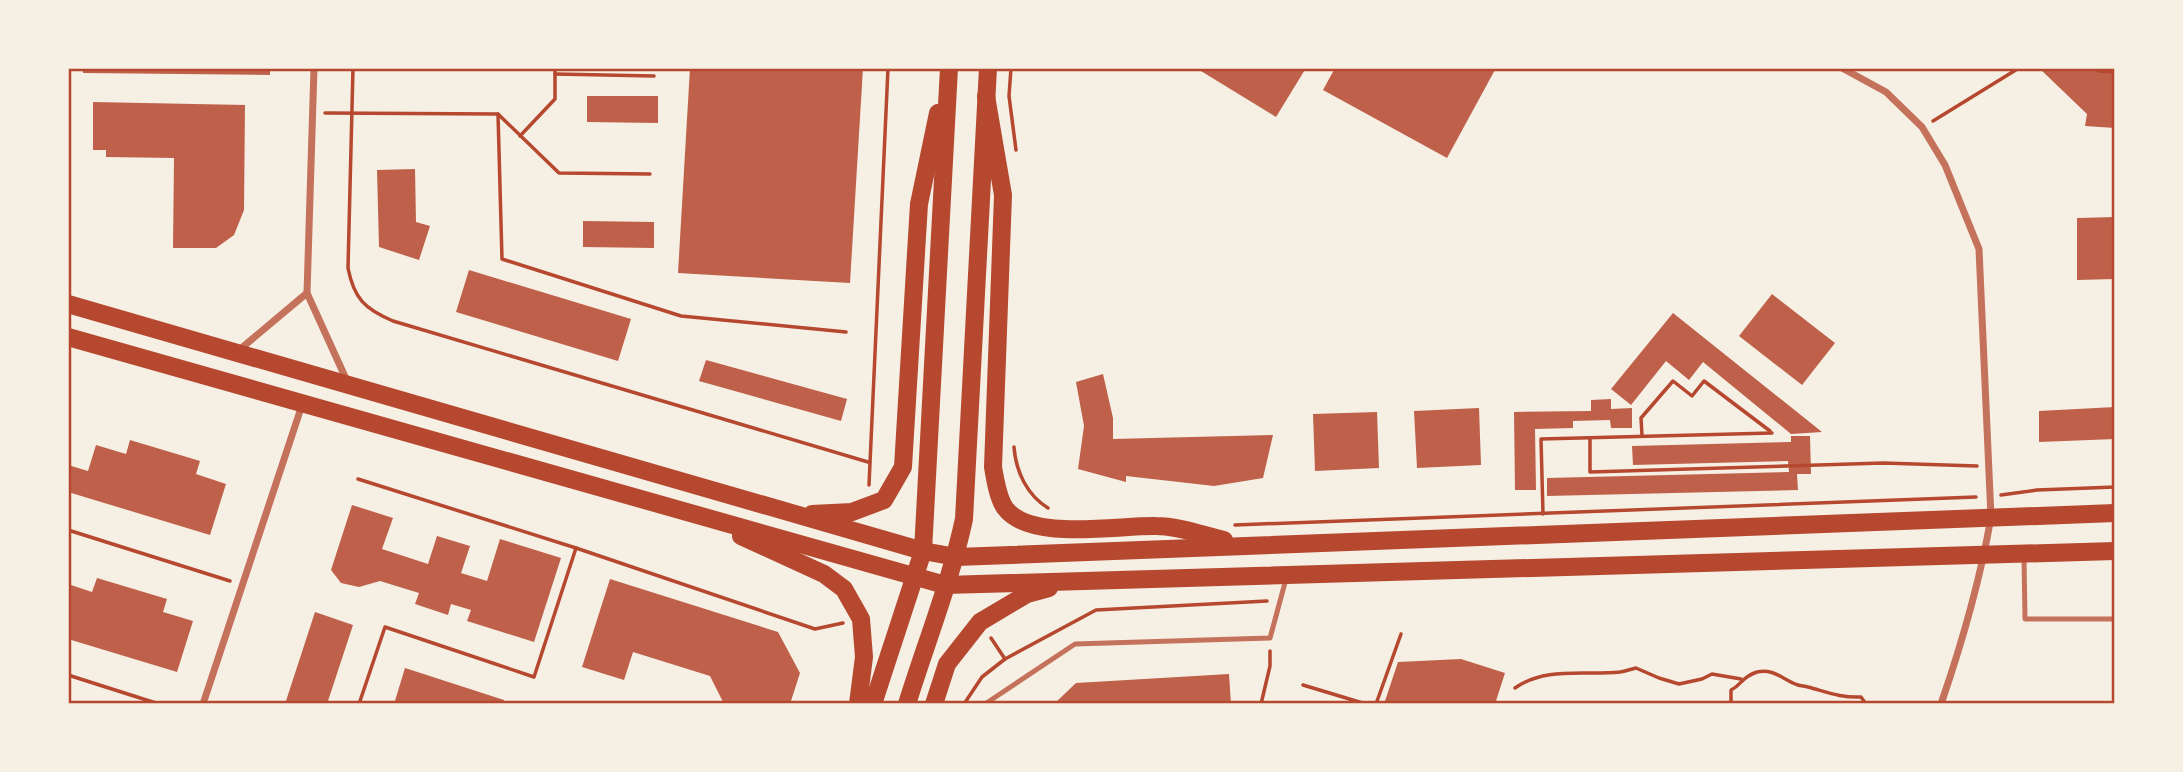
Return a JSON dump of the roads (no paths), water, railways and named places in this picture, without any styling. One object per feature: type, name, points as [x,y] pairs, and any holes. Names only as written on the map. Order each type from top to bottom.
[{"type":"main road","points":[[799,515],[852,512],[884,500],[903,467],[919,204],[948,68]]},
{"type":"main road","points":[[873,704],[923,551],[948,68]]},
{"type":"main road","points":[[907,704],[956,557],[964,519],[988,68]]},
{"type":"main road","points":[[986,96],[1003,195],[993,467],[997,488],[1006,509],[1030,525],[1056,530],[1159,526],[1248,546]]},
{"type":"main road","points":[[68,304],[923,551],[956,557],[2115,513]]},
{"type":"main road","points":[[68,337],[945,584],[2115,551]]},
{"type":"main road","points":[[690,512],[824,574],[844,589],[861,619],[864,657],[858,704]]},
{"type":"main road","points":[[934,704],[947,664],[980,622],[1027,594],[1076,581]]},
{"type":"street","points":[[314,68],[307,293],[349,386]]},
{"type":"street","points":[[1842,68],[1886,92],[1922,127],[1945,165],[1979,249],[1991,517],[1985,555],[1941,704]]},
{"type":"street","points":[[236,353],[307,293]]},
{"type":"street","points":[[203,704],[303,402]]},
{"type":"lane","points":[[2024,554],[2025,619],[2115,617]]},
{"type":"lane","points":[[985,704],[1075,643],[1270,638],[1287,575]]}]
